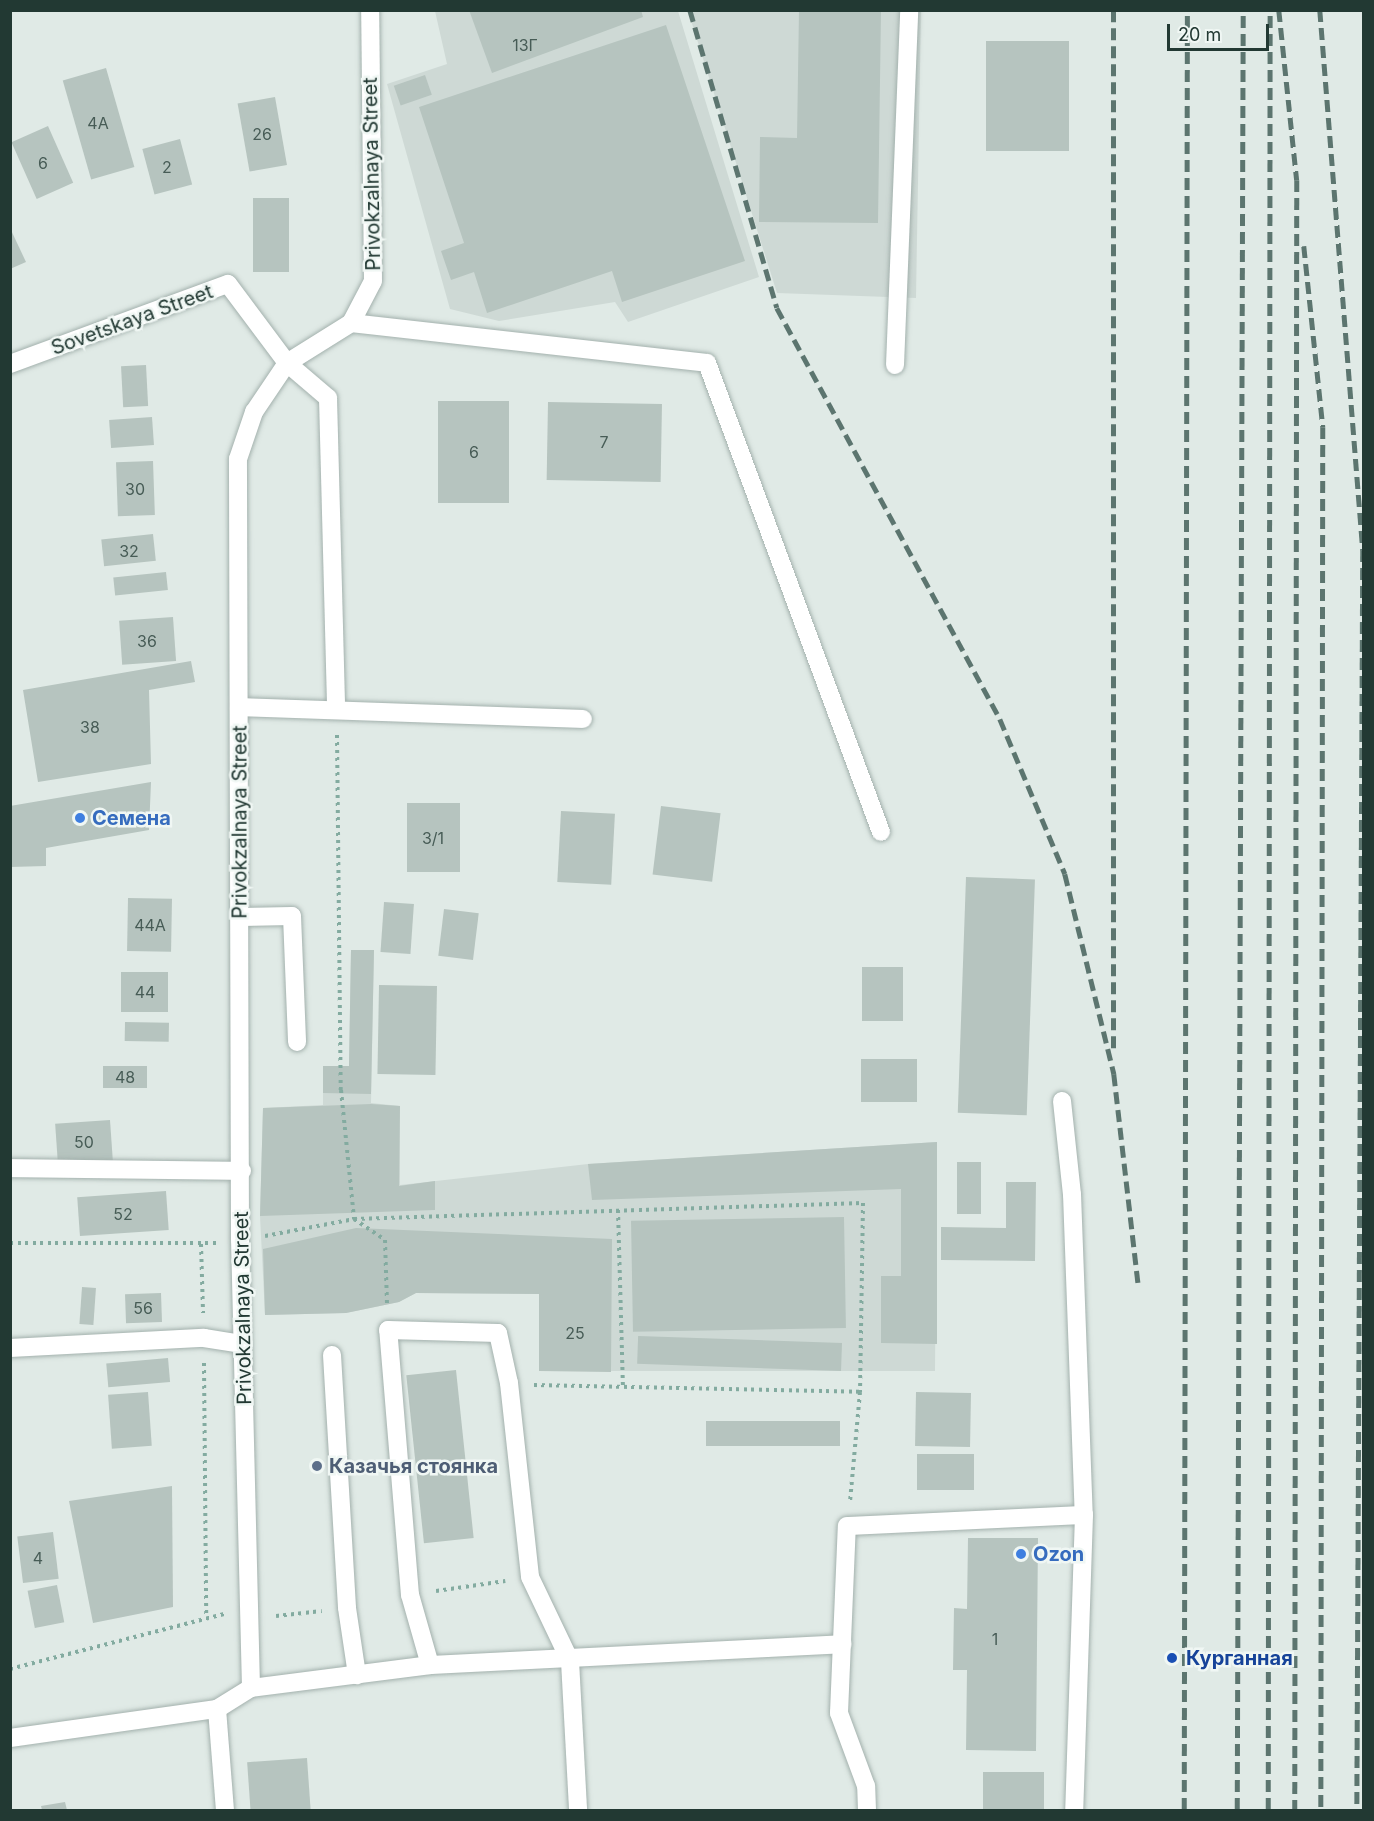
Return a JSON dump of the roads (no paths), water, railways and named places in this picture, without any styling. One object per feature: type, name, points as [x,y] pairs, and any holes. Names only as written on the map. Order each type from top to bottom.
[{"type":"street","name":"Privokzalnaya Street","points":[[251,1688],[240,1240],[242,1171],[238,459],[254,411],[287,363],[351,323],[373,281],[370,10]]},
{"type":"street","points":[[895,365],[909,10]]},
{"type":"street","name":"Sovetskaya Street","points":[[10,364],[228,284],[287,363]]},
{"type":"street","points":[[351,323],[707,363],[881,832]]},
{"type":"street","points":[[287,363],[328,398],[336,707]]},
{"type":"street","points":[[239,707],[336,707],[583,719]]},
{"type":"street","points":[[241,917],[292,916],[297,1042]]},
{"type":"street","points":[[1062,1101],[1072,1194],[1084,1515],[1074,1810]]},
{"type":"street","points":[[10,1168],[242,1171]]},
{"type":"street","points":[[430,1665],[410,1595],[388,1330],[498,1333],[509,1383],[530,1577],[570,1661],[578,1810]]},
{"type":"street","points":[[10,1348],[204,1338],[243,1344]]},
{"type":"street","points":[[332,1355],[347,1608],[357,1675]]},
{"type":"street","points":[[867,1810],[866,1786],[839,1713],[847,1526],[1084,1515]]},
{"type":"street","points":[[10,1738],[217,1708],[251,1688],[430,1665],[570,1661],[842,1644]]},
{"type":"street","points":[[217,1708],[225,1810]]},
{"type":"railway","points":[[690,10],[777,308],[1000,719],[1065,874],[1114,1074],[1139,1289]]},
{"type":"railway","points":[[1114,10],[1114,1054]]},
{"type":"railway","points":[[1184,1810],[1187,10]]},
{"type":"railway","points":[[1237,1810],[1243,10]]},
{"type":"railway","points":[[1268,1810],[1270,10]]},
{"type":"railway","points":[[1279,10],[1297,180],[1295,1810]]},
{"type":"railway","points":[[1320,10],[1363,550],[1357,1810]]},
{"type":"railway","points":[[1304,246],[1323,427],[1321,1810]]},
{"type":"place","name":"Семена","points":[[80,818]]},
{"type":"place","name":"Казачья стоянка","points":[[317,1466]]},
{"type":"place","name":"Ozon","points":[[1021,1554]]},
{"type":"place","name":"Курганная","points":[[1172,1658]]}]
